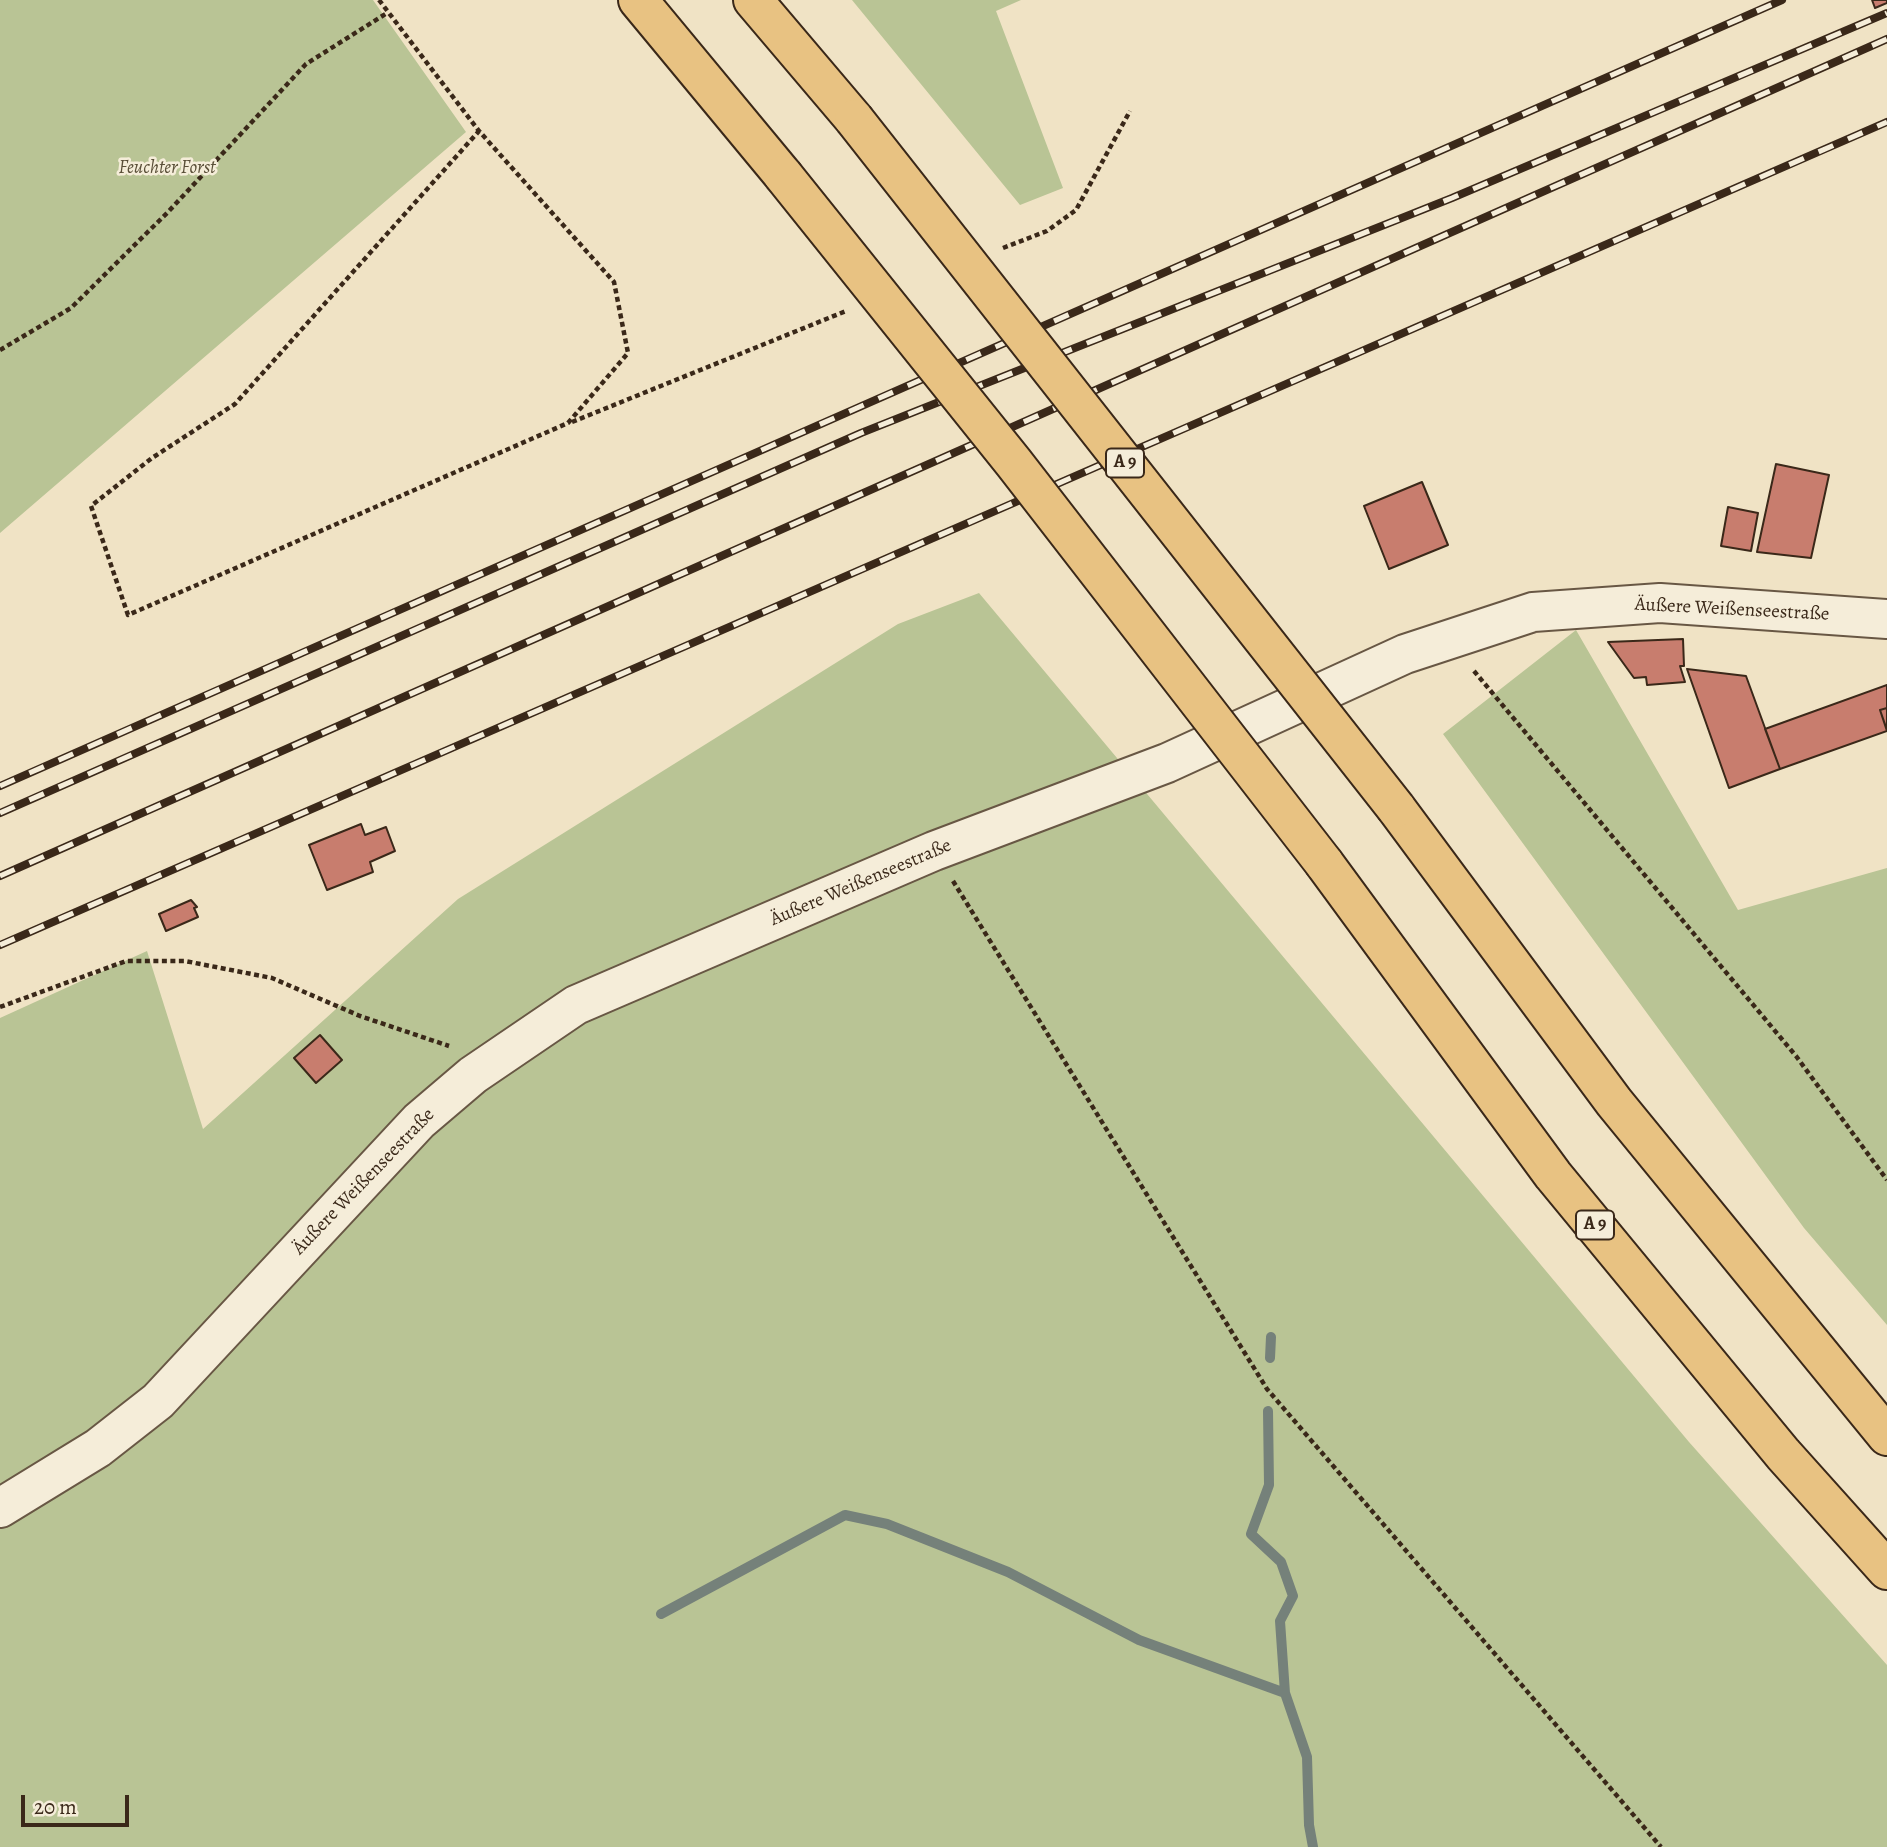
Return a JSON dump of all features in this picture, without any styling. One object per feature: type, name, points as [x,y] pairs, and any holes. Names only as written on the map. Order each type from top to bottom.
[{"type":"highway","name":"A 9","points":[[638,0],[783,175],[1014,463],[1324,863],[1553,1175],[1783,1454],[1887,1570]]},
{"type":"highway","name":"A 9","points":[[753,0],[854,119],[1395,808],[1614,1102],[1840,1383],[1887,1436]]},
{"type":"street","name":"Äußere Weißenseestraße","points":[[0,1508],[98,1448],[158,1401],[419,1121],[472,1075],[576,1006],[934,851],[1167,763],[1405,654],[1532,612],[1660,603],[1887,619]]},
{"type":"path","points":[[379,0],[479,131],[614,282],[628,353],[568,423]]},
{"type":"path","points":[[0,350],[71,308],[168,212],[306,64],[387,13]]},
{"type":"path","points":[[995,251],[1047,231],[1076,210],[1130,111]]},
{"type":"path","points":[[479,131],[234,404],[152,458],[91,506],[128,615],[568,423],[853,308]]},
{"type":"path","points":[[1466,635],[1475,675],[1796,1056],[1887,1180]]},
{"type":"path","points":[[934,851],[1267,1389],[1661,1847]]},
{"type":"path","points":[[0,1007],[126,961],[185,961],[272,978],[360,1016],[451,1047],[472,1075]]},
{"type":"green space","name":"Feuchter Forst","points":[[0,0],[373,0],[466,132],[0,533]]},
{"type":"green space","points":[[852,0],[1021,0],[996,11],[1063,188],[1020,205]]},
{"type":"green space","points":[[979,593],[1689,1442],[1887,1665],[1887,1847],[0,1847],[0,1018],[147,951],[203,1129],[458,899],[898,624]]},
{"type":"green space","points":[[1576,630],[1738,910],[1887,868],[1887,1325],[1804,1228],[1443,734]]},
{"type":"building","points":[[1872,0],[1887,0],[1887,3],[1875,8]]},
{"type":"building","points":[[1776,464],[1829,475],[1811,558],[1757,552]]},
{"type":"building","points":[[1422,482],[1448,545],[1389,569],[1364,506]]},
{"type":"building","points":[[1728,507],[1758,513],[1751,551],[1721,546]]},
{"type":"building","points":[[1683,639],[1684,666],[1680,666],[1685,682],[1647,685],[1646,677],[1634,678],[1608,642]]},
{"type":"building","points":[[1687,669],[1746,676],[1780,769],[1729,788]]},
{"type":"building","points":[[1887,685],[1887,708],[1880,710],[1887,731],[1780,769],[1765,729]]},
{"type":"building","points":[[1887,708],[1887,730],[1880,710]]},
{"type":"building","points":[[361,824],[365,835],[386,827],[395,851],[370,862],[373,872],[327,890],[309,845]]},
{"type":"building","points":[[191,900],[197,907],[194,908],[198,917],[166,931],[159,914]]},
{"type":"building","points":[[320,1035],[342,1060],[316,1083],[294,1058]]},
{"type":"waterway","points":[[1270,1358],[1271,1337]]},
{"type":"waterway","points":[[1268,1411],[1269,1485],[1251,1534],[1281,1562],[1293,1596],[1280,1621],[1285,1693],[1307,1757],[1309,1825],[1313,1847]]},
{"type":"waterway","points":[[661,1614],[845,1515],[887,1524],[1008,1572],[1139,1640],[1285,1693]]},
{"type":"railway","points":[[0,786],[1782,0]]},
{"type":"railway","points":[[0,813],[861,433],[1452,198],[1887,13]]},
{"type":"railway","points":[[0,876],[1887,39]]},
{"type":"railway","points":[[0,945],[1887,122]]}]
